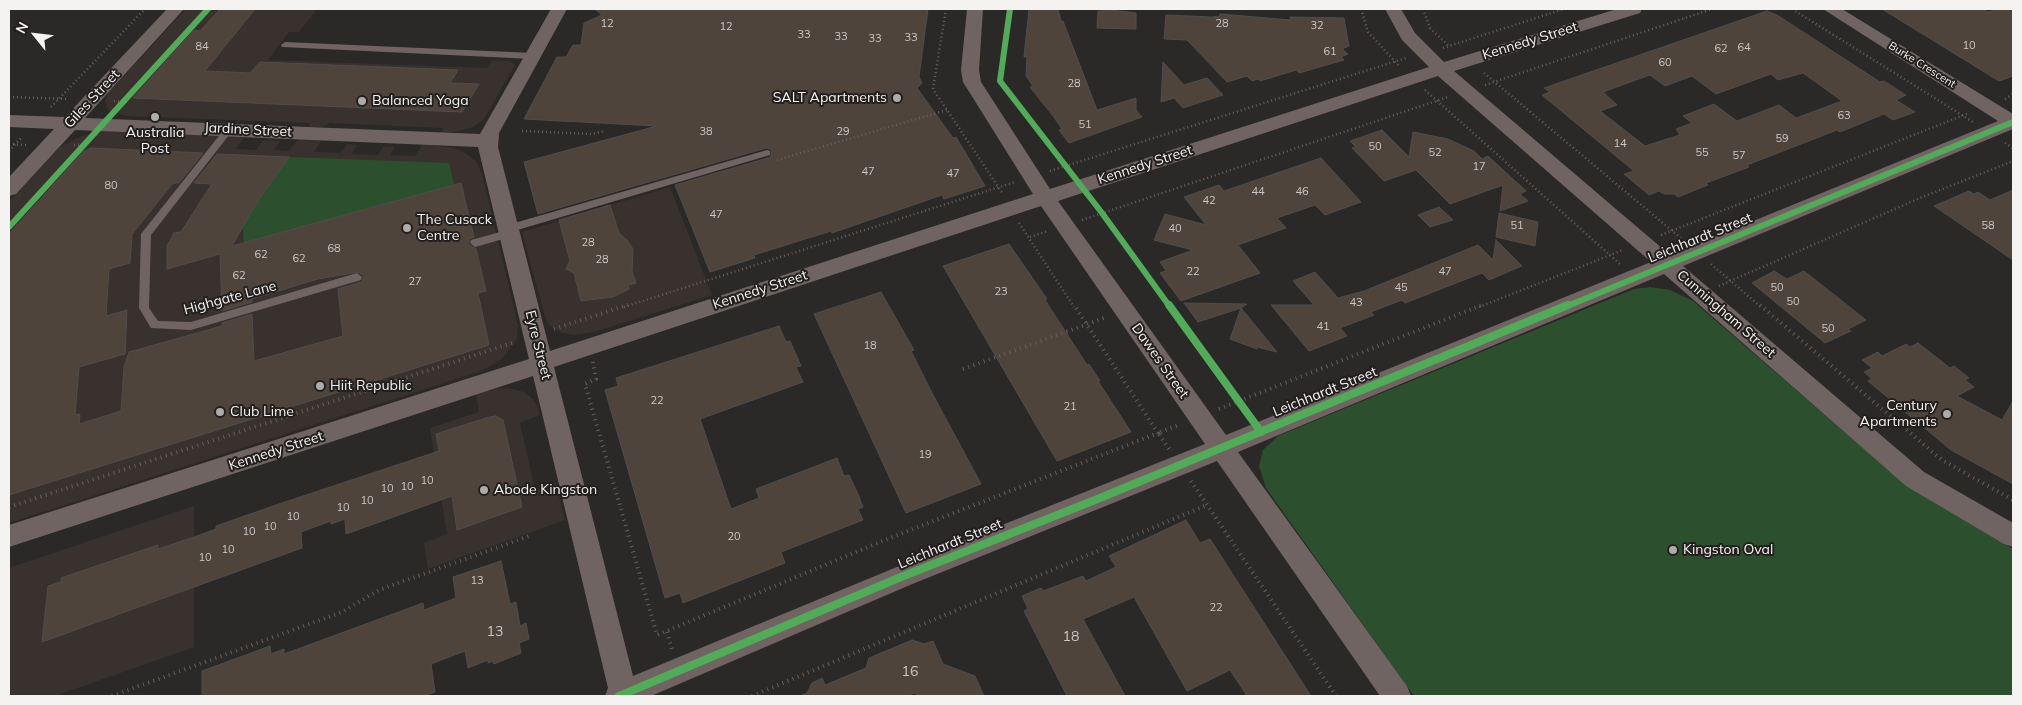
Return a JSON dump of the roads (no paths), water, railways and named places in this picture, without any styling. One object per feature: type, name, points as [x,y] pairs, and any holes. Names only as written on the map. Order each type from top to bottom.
[{"type":"street","name":"Giles Street","points":[[9,189],[176,9]]},
{"type":"street","points":[[488,141],[493,126],[559,9]]},
{"type":"street","name":"Dawes Street","points":[[975,9],[970,70],[972,82],[1064,226],[1397,696]]},
{"type":"street","name":"Cunningham Street","points":[[1393,9],[1408,36],[1441,69],[1468,90],[1915,479],[2013,536]]},
{"type":"street","name":"Kennedy Street","points":[[9,536],[542,363],[1014,219],[1045,198],[1412,78],[1634,9]]},
{"type":"street","name":"Burke Crescent","points":[[1831,9],[2013,122]]},
{"type":"street","name":"Jardine Street","points":[[9,121],[488,141]]},
{"type":"street","name":"Leichhardt Street","points":[[623,696],[901,576],[1261,432],[2013,122]]},
{"type":"street","name":"Eyre Street","points":[[488,141],[623,696]]},
{"type":"lane","points":[[285,45],[533,56]]},
{"type":"lane","name":"Highgate Lane","points":[[229,129],[146,234],[144,308],[155,325],[191,326],[356,278]]},
{"type":"lane","points":[[475,243],[767,153]]},
{"type":"place","name":"SALT Apartments","points":[[897,98]]},
{"type":"place","name":"Balanced Yoga","points":[[362,101]]},
{"type":"place","name":"Australia Post","points":[[155,117]]},
{"type":"place","name":"The Cusack Centre","points":[[407,228]]},
{"type":"place","name":"Hiit Republic","points":[[320,386]]},
{"type":"place","name":"Club Lime","points":[[220,412]]},
{"type":"place","name":"Century Apartments","points":[[1947,414]]},
{"type":"place","name":"Abode Kingston","points":[[484,490]]},
{"type":"place","name":"Kingston Oval","points":[[1673,550]]}]
